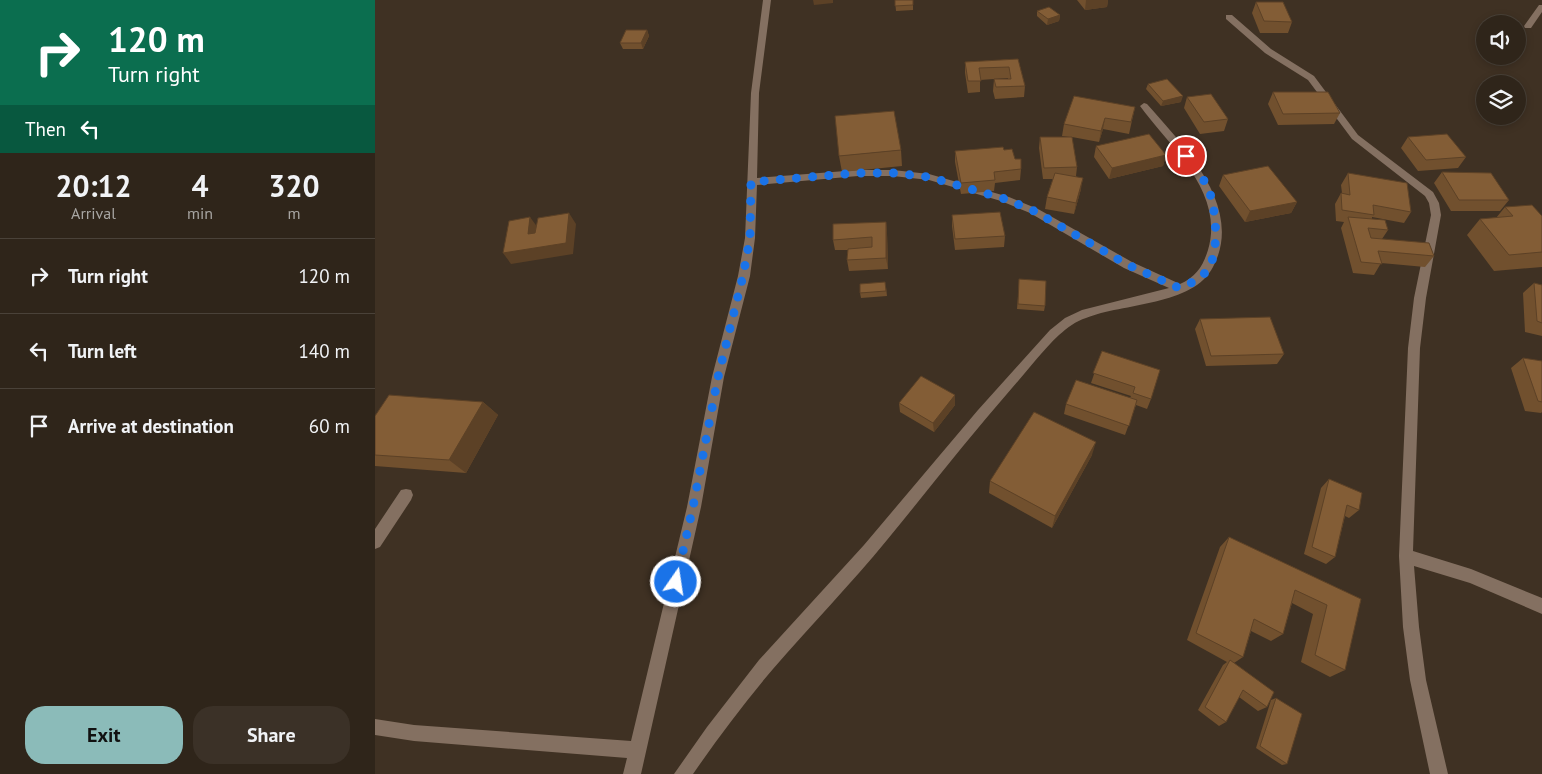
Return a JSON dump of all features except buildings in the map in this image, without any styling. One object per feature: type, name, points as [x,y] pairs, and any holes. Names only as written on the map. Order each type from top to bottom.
[{"type":"street","points":[[632,774],[693,507],[718,377],[743,276],[750,238],[755,93],[768,3]]},
{"type":"street","points":[[1528,26],[1542,7]]},
{"type":"street","points":[[1229,17],[1268,51],[1311,78],[1355,137],[1422,188],[1429,194],[1434,203],[1436,215],[1420,298],[1414,348],[1406,556],[1411,627],[1418,680],[1439,774]]},
{"type":"street","points":[[683,774],[728,711],[869,550],[991,403],[1054,333],[1067,322],[1085,313],[1179,288],[1194,282],[1208,268],[1213,254],[1215,238],[1212,202],[1208,189],[1196,168],[1144,106]]},
{"type":"street","points":[[751,182],[858,173],[893,173],[929,177],[1005,199],[1034,211],[1128,265],[1179,288]]},
{"type":"street","points":[[375,542],[406,495]]},
{"type":"street","points":[[1406,556],[1471,576],[1542,606]]},
{"type":"street","points":[[375,727],[414,733],[637,750]]},
{"type":"route","points":[[676,582],[693,507],[718,377],[743,276],[750,238],[751,182],[858,173],[893,173],[929,177],[1005,199],[1034,211],[1072,231],[1128,265],[1179,288],[1194,282],[1208,268],[1213,254],[1215,238],[1215,220],[1208,189],[1196,168],[1186,156]]}]
